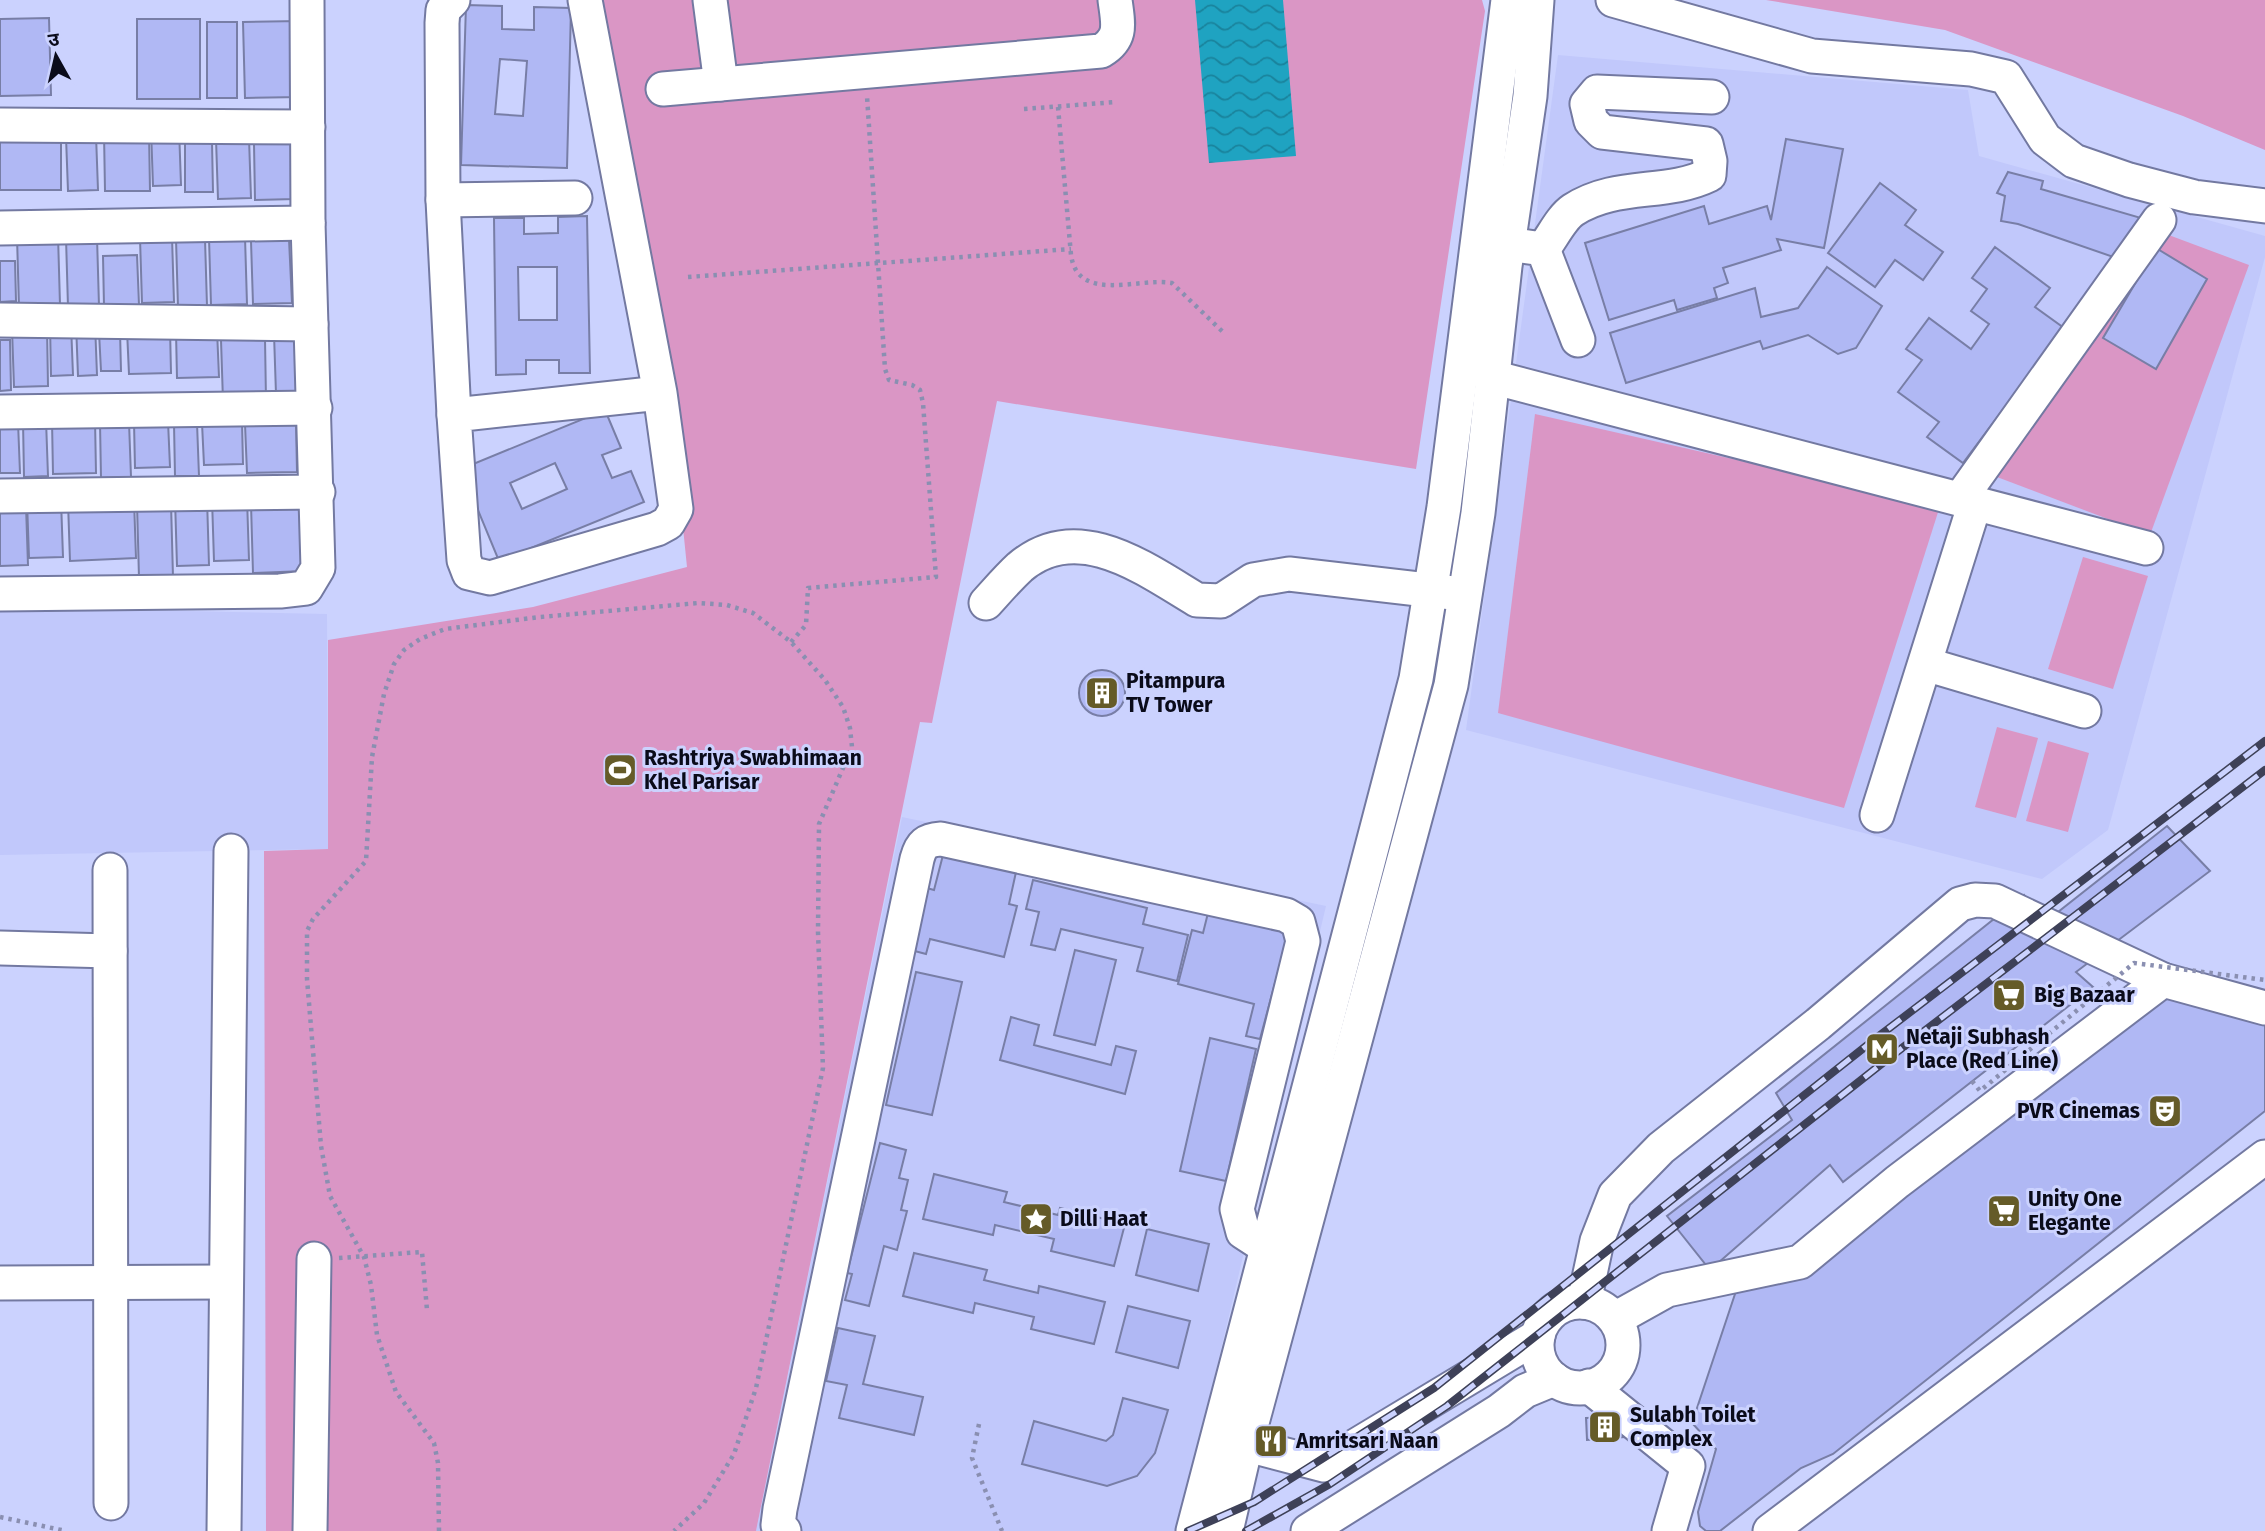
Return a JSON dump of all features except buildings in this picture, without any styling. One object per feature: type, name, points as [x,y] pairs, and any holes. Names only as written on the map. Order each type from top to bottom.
[{"type":"street","points":[[0,594],[280,591],[306,587],[318,568],[318,492],[308,223],[307,0]]},
{"type":"street","points":[[453,0],[443,10],[442,23],[443,200],[454,415],[465,567],[469,573],[490,578],[668,523],[676,509],[660,393],[585,0]]},
{"type":"street","points":[[710,0],[721,84]]},
{"type":"street","points":[[663,89],[1101,51],[1113,44],[1119,33],[1115,0]]},
{"type":"street","points":[[1192,1531],[1231,1441],[1399,884],[1451,685],[1478,513],[1492,377],[1508,0]]},
{"type":"street","points":[[1226,1531],[1231,1441],[1266,1247],[1416,679],[1444,507],[1531,96],[1537,0]]},
{"type":"street","points":[[1613,0],[1812,56],[1971,69],[2006,77],[2045,139],[2074,161],[2129,180],[2194,197],[2265,206]]},
{"type":"street","points":[[1496,258],[1543,249],[1571,211],[1619,190],[1693,183],[1709,175],[1706,144],[1602,132],[1591,121],[1587,104],[1597,92],[1712,97]]},
{"type":"street","points":[[0,125],[308,127]]},
{"type":"street","points":[[443,200],[575,198]]},
{"type":"street","points":[[1877,815],[1925,664],[1967,501],[2159,220]]},
{"type":"street","points":[[0,228],[308,223]]},
{"type":"street","points":[[1543,249],[1578,340]]},
{"type":"street","points":[[0,320],[311,324]]},
{"type":"street","points":[[1492,377],[2146,548]]},
{"type":"street","points":[[454,415],[660,393]]},
{"type":"street","points":[[0,412],[314,408]]},
{"type":"street","points":[[0,496],[318,492]]},
{"type":"street","points":[[986,603],[1021,566],[1047,551],[1076,546],[1120,554],[1206,603],[1221,601],[1253,580],[1289,574],[1466,595]]},
{"type":"street","points":[[1925,664],[2084,711]]},
{"type":"street","points":[[784,1531],[778,1525],[783,1495],[917,859],[920,848],[928,840],[941,839],[1286,915],[1298,922],[1303,941],[1237,1209],[1243,1232],[1266,1247]]},
{"type":"street","points":[[224,1531],[231,851]]},
{"type":"street","points":[[110,870],[111,1503]]},
{"type":"street","points":[[1365,876],[1399,884]]},
{"type":"street","points":[[1584,1302],[1597,1241],[1615,1195],[1661,1148],[1818,1024],[1960,904],[1975,900],[1995,901],[2163,980],[2265,1009]]},
{"type":"street","points":[[0,948],[110,951]]},
{"type":"street","points":[[1615,1319],[1667,1290],[1800,1262],[1897,1182],[2163,980]]},
{"type":"street","points":[[1770,1531],[2265,1157]]},
{"type":"street","points":[[310,1531],[314,1259]]},
{"type":"street","points":[[0,1283],[226,1282]]},
{"type":"street","points":[[1324,1465],[1538,1336],[1550,1314],[1571,1303],[1595,1304],[1615,1319],[1623,1341],[1622,1354],[1611,1375],[1589,1387],[1577,1387],[1554,1379],[1540,1359],[1538,1336]]},
{"type":"street","points":[[1308,1531],[1499,1411],[1525,1391],[1554,1379]]},
{"type":"street","points":[[1589,1387],[1688,1466],[1670,1531]]},
{"type":"street","points":[[1231,1441],[1324,1465],[1354,1504]]},
{"type":"path","points":[[791,642],[806,625],[808,588],[936,576],[920,390],[912,385],[889,380],[885,369],[865,71]]},
{"type":"path","points":[[1024,109],[1116,102]]},
{"type":"path","points":[[1059,107],[1073,265],[1086,282],[1100,285],[1172,283],[1224,332]]},
{"type":"path","points":[[688,277],[1071,248]]},
{"type":"path","points":[[439,1531],[439,1463],[434,1443],[396,1392],[377,1335],[371,1285],[364,1257],[330,1196],[321,1146],[306,943],[313,919],[366,861],[372,757],[384,694],[394,664],[404,650],[420,639],[446,629],[540,617],[698,603],[727,605],[753,613],[791,642],[825,680],[843,707],[852,738],[849,755],[820,824],[818,932],[823,1068],[756,1388],[734,1454],[704,1503],[674,1531]]},
{"type":"path","points":[[1972,1081],[1980,1091],[2134,963],[2265,980]]},
{"type":"path","points":[[364,1257],[422,1252],[427,1310]]},
{"type":"path","points":[[979,1424],[972,1458],[1002,1531]]},
{"type":"path","points":[[0,1517],[66,1531]]},
{"type":"shaded area","name":"Rashtriya Swabhimaan Khel Parisar","points":[[596,0],[1482,0],[1485,11],[1416,469],[997,401],[932,723],[920,722],[756,1531],[266,1531],[264,851],[328,849],[328,640],[533,607],[687,567],[661,310]]},
{"type":"shaded area","points":[[1766,0],[2265,0],[2265,150],[2183,116],[1945,30]]},
{"type":"shaded area","points":[[1558,55],[1968,90],[1979,156],[2265,236],[2265,257],[2108,830],[2042,879],[1466,730]]},
{"type":"shaded area","points":[[2166,234],[2249,265],[2150,535],[1997,477]]},
{"type":"shaded area","points":[[1535,414],[1940,506],[1844,808],[1498,713]]},
{"type":"shaded area","points":[[2083,557],[2148,576],[2113,689],[2048,669]]},
{"type":"shaded area","points":[[0,607],[327,614],[328,849],[0,855]]},
{"type":"shaded area","points":[[1997,727],[2038,738],[2016,818],[1975,807]]},
{"type":"shaded area","points":[[2048,741],[2089,753],[2068,832],[2026,821]]},
{"type":"shaded area","name":"Dilli Haat","points":[[902,817],[1326,906],[1178,1531],[756,1531]]},
{"type":"water","points":[[1195,0],[1283,0],[1296,156],[1209,163]]},
{"type":"railway","points":[[1188,1531],[1254,1502],[1434,1388],[1875,1039],[2265,741]]},
{"type":"railway","points":[[1246,1531],[1330,1484],[1447,1406],[1889,1058],[2265,770]]},
{"type":"place","name":"Pitampura TV Tower","points":[[1102,693]]},
{"type":"place","name":"Rashtriya Swabhimaan Khel Parisar","points":[[620,770]]},
{"type":"place","name":"Big Bazaar","points":[[2009,995]]},
{"type":"place","name":"Netaji Subhash Place (Red Line)","points":[[1882,1049]]},
{"type":"place","name":"PVR Cinemas","points":[[2165,1111]]},
{"type":"place","name":"Unity One Elegante","points":[[2004,1211]]},
{"type":"place","name":"Dilli Haat","points":[[1036,1219]]},
{"type":"place","name":"Sulabh Toilet Complex","points":[[1605,1427]]},
{"type":"place","name":"Amritsari Naan","points":[[1271,1441]]}]
